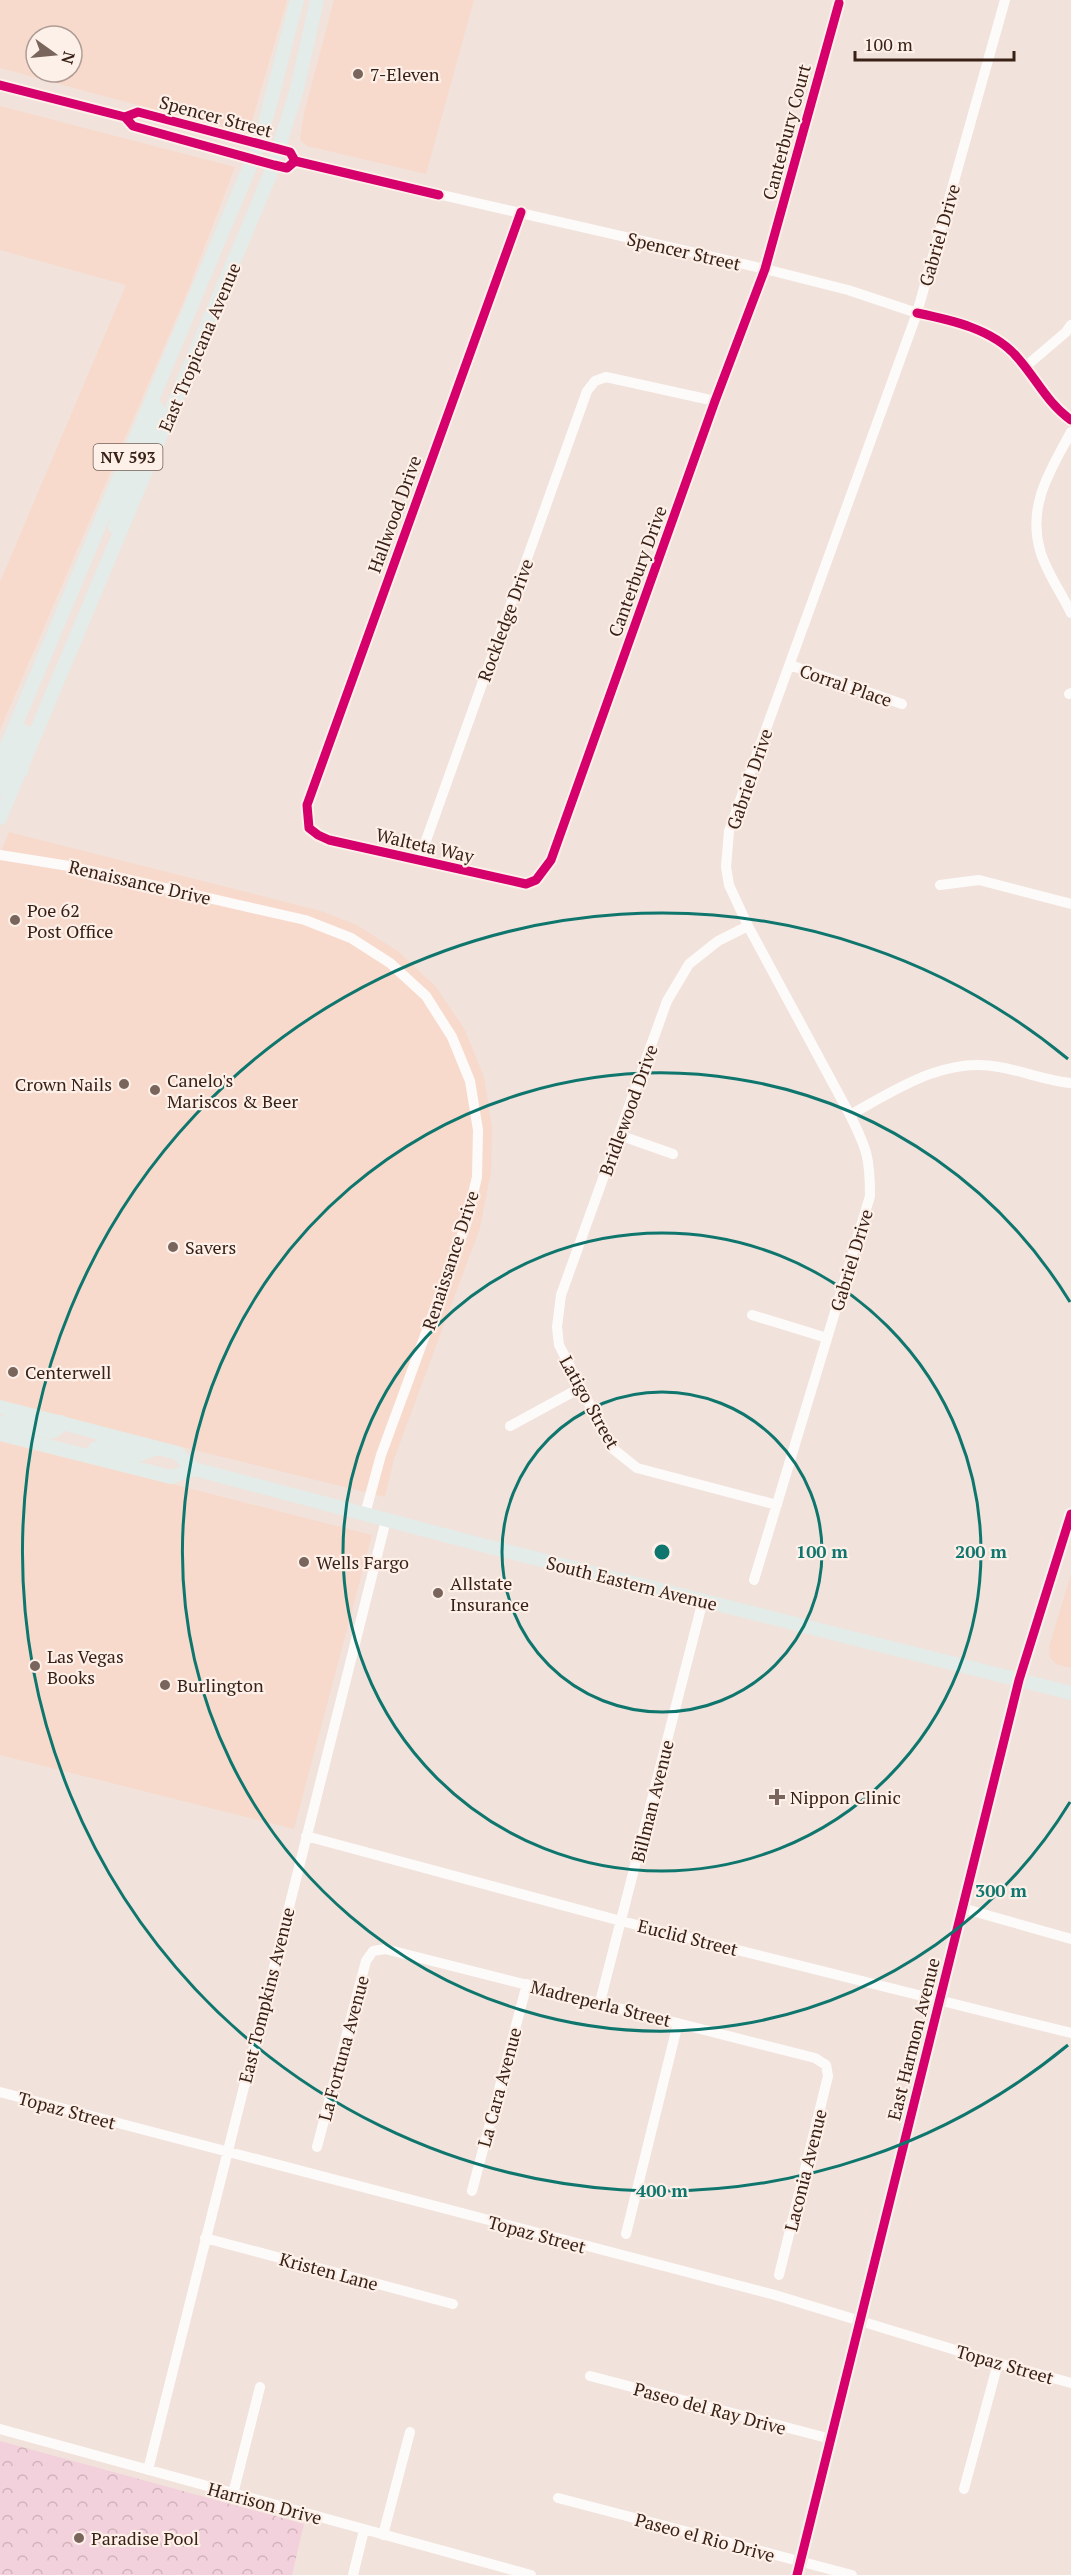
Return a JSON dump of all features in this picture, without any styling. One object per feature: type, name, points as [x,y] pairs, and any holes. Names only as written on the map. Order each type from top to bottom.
[{"type":"main road","name":"East Tropicana Avenue","points":[[1,758],[253,159],[297,0]]},
{"type":"main road","name":"East Tropicana Avenue","points":[[1,811],[21,770],[274,165],[297,89],[318,0]]},
{"type":"main road","points":[[148,468],[145,449],[156,412],[161,379]]},
{"type":"main road","points":[[112,552],[116,520],[136,463],[134,445]]},
{"type":"main road","points":[[21,770],[15,758],[26,726],[24,707]]},
{"type":"main road","points":[[0,789],[9,765],[7,759],[1,758]]},
{"type":"main road","name":"South Eastern Avenue","points":[[0,1407],[177,1453],[194,1469],[386,1520],[1071,1693]]},
{"type":"main road","points":[[0,1424],[6,1422],[51,1432],[57,1429],[61,1422]]},
{"type":"main road","name":"South Eastern Avenue","points":[[0,1434],[171,1477],[194,1469]]},
{"type":"main road","points":[[90,1456],[96,1448],[105,1446],[138,1455],[158,1448]]},
{"type":"main road","name":"East Harmon Avenue","points":[[798,2569],[1019,1680],[1071,1514]]},
{"type":"street","name":"Gabriel Drive","points":[[754,1580],[870,1196],[870,1163],[865,1145],[850,1115],[748,926],[729,885],[726,867],[729,831],[917,313],[1005,0]]},
{"type":"street","name":"Canterbury Court","points":[[765,269],[839,3]]},
{"type":"street","name":"Spencer Street","points":[[0,85],[125,117],[133,126],[274,165],[287,168],[295,161]]},
{"type":"street","name":"Spencer Street","points":[[125,117],[138,112],[290,152],[295,161],[765,269],[848,290],[917,313],[952,321],[987,334],[1004,345],[1025,367],[1050,402],[1071,420]]},
{"type":"street","name":"Hallwood Drive","points":[[309,828],[307,805],[521,212]]},
{"type":"street","name":"Canterbury Drive","points":[[536,880],[551,860],[715,401],[765,269]]},
{"type":"street","points":[[1025,367],[1071,325]]},
{"type":"street","name":"Rockledge Drive","points":[[419,860],[587,391],[595,381],[606,377],[715,401]]},
{"type":"street","points":[[1071,432],[1041,491],[1036,519],[1040,550],[1071,613]]},
{"type":"street","name":"Corral Place","points":[[790,665],[902,704]]},
{"type":"street","name":"Walteta Way","points":[[309,828],[318,836],[329,840],[526,884],[536,880]]},
{"type":"street","name":"Renaissance Drive","points":[[0,855],[69,866],[305,920],[351,938],[390,963],[426,996],[452,1036],[470,1081],[478,1130],[477,1177],[466,1224],[381,1455],[365,1514]]},
{"type":"street","points":[[940,885],[979,880],[1071,904]]},
{"type":"street","name":"Bridlewood Drive","points":[[557,1327],[561,1295],[667,1001],[689,964],[718,941],[748,926]]},
{"type":"street","points":[[850,1115],[918,1077],[974,1065],[997,1066],[1071,1083]]},
{"type":"street","points":[[619,1135],[673,1154]]},
{"type":"street","points":[[752,1315],[828,1338]]},
{"type":"street","name":"Latigo Street","points":[[557,1327],[559,1345],[612,1448],[637,1468],[777,1505]]},
{"type":"street","points":[[510,1426],[580,1388]]},
{"type":"street","name":"East Tompkins Avenue","points":[[148,2470],[386,1520]]},
{"type":"street","name":"Billman Avenue","points":[[600,2002],[703,1600]]},
{"type":"street","name":"Euclid Street","points":[[306,1836],[621,1921],[1071,2033]]},
{"type":"street","points":[[962,1908],[1071,1939]]},
{"type":"street","name":"Madreperla Street","points":[[373,1951],[385,1948],[600,2002],[815,2058],[826,2065]]},
{"type":"street","name":"La Fortuna Avenue","points":[[317,2147],[366,1961],[373,1951]]},
{"type":"street","name":"La Cara Avenue","points":[[472,2191],[527,1984]]},
{"type":"street","points":[[626,2234],[678,2023]]},
{"type":"street","name":"Laconia Avenue","points":[[779,2275],[828,2076],[826,2065]]},
{"type":"street","name":"Topaz Street","points":[[0,2092],[775,2295],[1071,2383]]},
{"type":"street","name":"Kristen Lane","points":[[205,2238],[453,2304]]},
{"type":"street","points":[[964,2488],[998,2363]]},
{"type":"street","name":"Paseo del Ray Drive","points":[[590,2376],[831,2439]]},
{"type":"street","points":[[233,2494],[260,2387]]},
{"type":"street","name":"Harrison Drive","points":[[0,2429],[531,2575]]},
{"type":"street","points":[[383,2535],[410,2432]]},
{"type":"street","name":"Paseo el Rio Drive","points":[[558,2498],[798,2569],[852,2575]]},
{"type":"street","points":[[353,2575],[364,2530]]},
{"type":"shaded area","points":[[0,0],[287,0],[248,135],[59,84],[84,84],[84,24],[24,24],[24,74],[0,68]]},
{"type":"shaded area","points":[[334,0],[474,0],[426,174],[307,146],[300,140],[304,113]]},
{"type":"shaded area","points":[[0,106],[235,167],[185,298],[0,730],[0,582],[126,285],[0,250]]},
{"type":"shaded area","points":[[9,832],[321,911],[357,925],[399,952],[436,987],[465,1030],[484,1077],[492,1127],[491,1172],[480,1228],[394,1459],[385,1497],[0,1402],[0,854]]},
{"type":"shaded area","points":[[0,1440],[372,1535],[294,1829],[0,1755]]},
{"type":"shaded area","points":[[1071,1574],[1071,1668],[1056,1664],[1050,1658],[1049,1647]]},
{"type":"green space","points":[[0,2441],[304,2524],[292,2575],[0,2575]]},
{"type":"cycle path","points":[[521,212],[307,805],[309,828],[329,840],[526,884],[536,880],[551,860],[715,401],[765,269],[839,3]]},
{"type":"cycle path","points":[[0,85],[125,117],[138,112],[290,152],[295,161],[439,195]]},
{"type":"cycle path","points":[[125,117],[133,126],[274,165],[287,168],[295,161]]},
{"type":"cycle path","points":[[917,313],[971,327],[996,339],[1017,357],[1048,398],[1071,420]]},
{"type":"cycle path","points":[[797,2575],[1019,1680],[1071,1514]]},
{"type":"place","name":"7-Eleven","points":[[358,74]]},
{"type":"place","name":"Poe 62 Post Office","points":[[15,920]]},
{"type":"place","name":"Crown Nails","points":[[124,1084]]},
{"type":"place","name":"Canelo's Mariscos & Beer","points":[[155,1090]]},
{"type":"place","name":"Savers","points":[[173,1247]]},
{"type":"place","name":"Centerwell","points":[[13,1372]]},
{"type":"place","name":"Wells Fargo","points":[[304,1562]]},
{"type":"place","name":"Allstate Insurance","points":[[438,1593]]},
{"type":"place","name":"Las Vegas Books","points":[[35,1666]]},
{"type":"place","name":"Burlington","points":[[165,1685]]},
{"type":"place","name":"Nippon Clinic","points":[[777,1797]]},
{"type":"place","name":"Paradise Pool","points":[[79,2538]]}]
